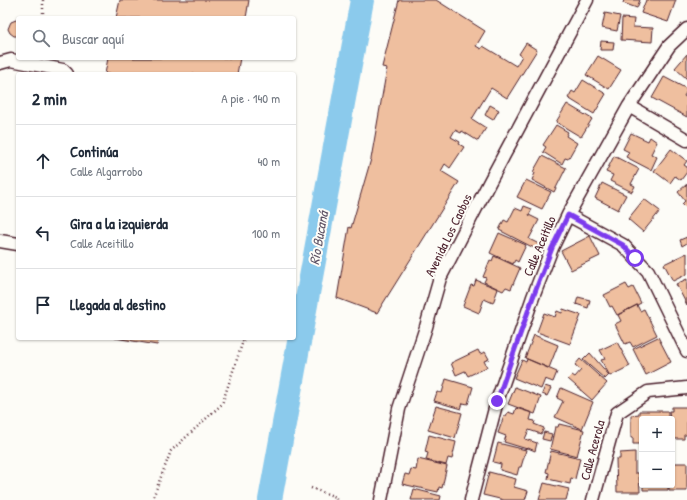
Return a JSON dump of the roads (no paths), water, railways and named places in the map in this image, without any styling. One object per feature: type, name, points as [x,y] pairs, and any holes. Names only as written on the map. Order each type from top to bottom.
[{"type":"street","name":"Avenida Los Caobos","points":[[381,500],[399,409],[426,327],[440,278],[587,0]]},
{"type":"street","name":"Calle Aceitillo","points":[[471,500],[497,401],[533,297],[552,248],[568,215],[629,106],[669,46],[687,29]]},
{"type":"street","points":[[0,63],[12,60],[63,70],[65,72]]},
{"type":"street","points":[[629,106],[687,140]]},
{"type":"street","points":[[568,215],[623,245],[648,271],[687,351]]},
{"type":"street","points":[[0,241],[16,244]]},
{"type":"street","name":"Calle Acerola","points":[[593,500],[617,412],[648,392],[687,388]]},
{"type":"waterway","name":"Río Bucaná","points":[[270,500],[362,0]]}]
